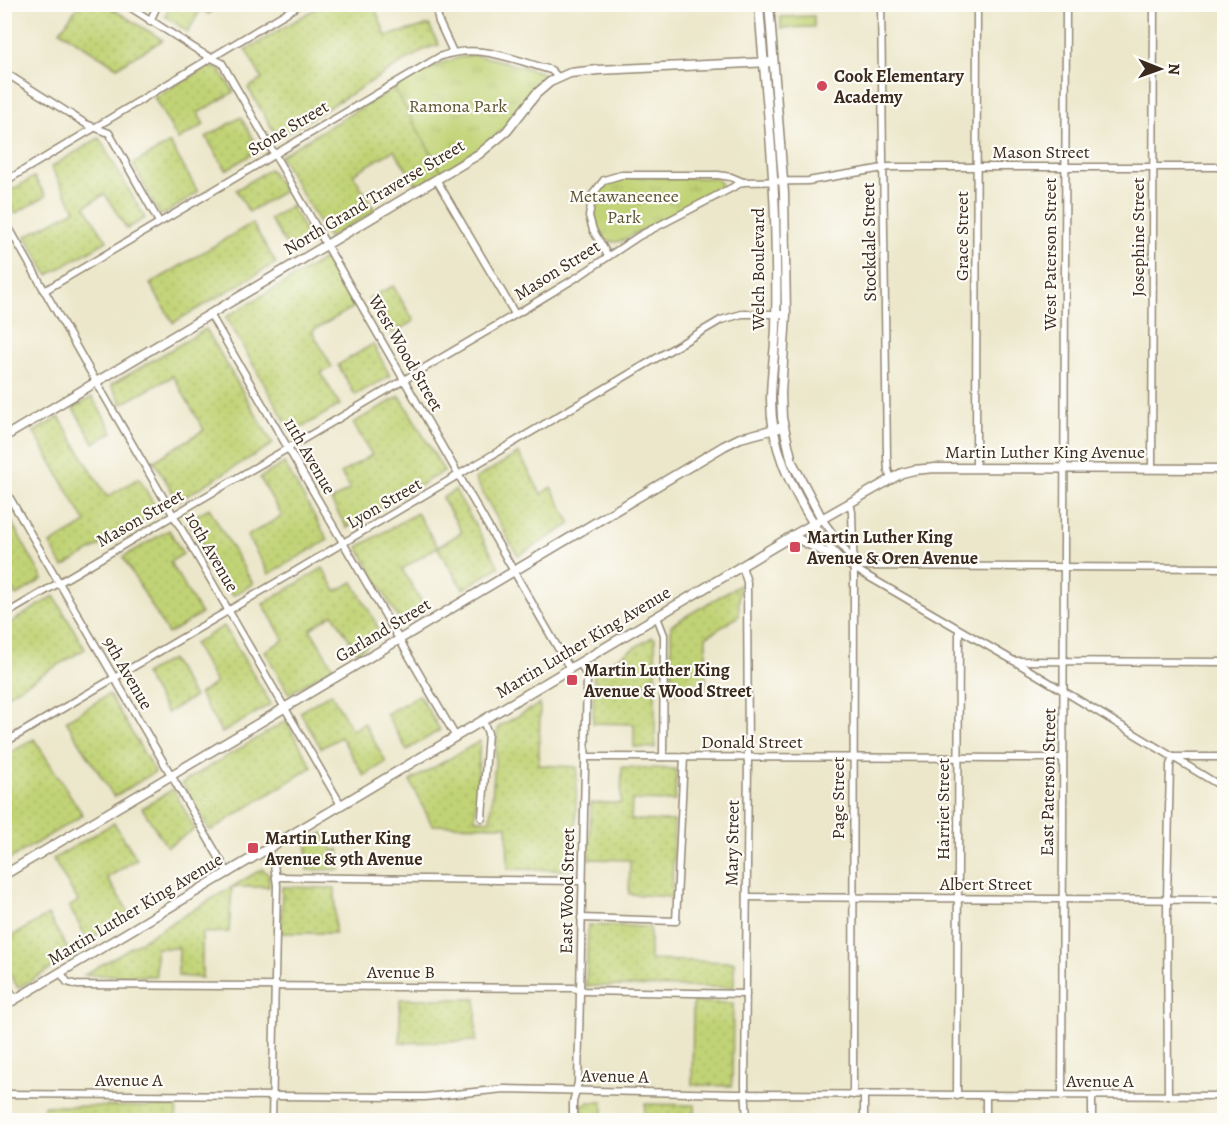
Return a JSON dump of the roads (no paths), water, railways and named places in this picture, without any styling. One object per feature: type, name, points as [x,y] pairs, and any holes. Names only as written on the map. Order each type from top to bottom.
[{"type":"street","name":"West Wood Street","points":[[125,4],[222,63],[570,669]]},
{"type":"street","points":[[150,21],[158,4]]},
{"type":"street","points":[[4,182],[301,4]]},
{"type":"street","points":[[435,4],[439,22],[453,52]]},
{"type":"street","name":"Welch Boulevard","points":[[759,4],[783,181],[786,314],[778,449],[788,477],[818,521]]},
{"type":"street","name":"Welch Boulevard","points":[[769,4],[768,63],[776,314],[771,400],[778,428]]},
{"type":"street","name":"Stockdale Street","points":[[881,4],[887,464],[891,479]]},
{"type":"street","name":"Grace Street","points":[[976,468],[977,4]]},
{"type":"street","name":"West Paterson Street","points":[[1064,468],[1066,4]]},
{"type":"street","name":"Josephine Street","points":[[1152,469],[1154,4]]},
{"type":"street","name":"Stone Street","points":[[44,291],[422,65],[453,52],[491,52],[551,70],[558,77]]},
{"type":"street","name":"North Grand Traverse Street","points":[[4,437],[479,154],[499,139],[539,91],[558,77],[590,70],[768,63]]},
{"type":"street","points":[[4,72],[86,124],[106,130],[159,222]]},
{"type":"street","name":"Mason Street","points":[[4,615],[579,276],[639,236],[743,182],[822,179],[883,168],[1224,168]]},
{"type":"street","points":[[608,256],[593,230],[589,216],[593,194],[599,184],[607,178],[624,175],[718,175],[743,182]]},
{"type":"street","points":[[436,179],[515,314]]},
{"type":"street","name":"10th Avenue","points":[[4,219],[341,806]]},
{"type":"street","name":"11th Avenue","points":[[210,314],[456,737]]},
{"type":"street","name":"Lyon Street","points":[[4,743],[721,320],[738,314],[786,314]]},
{"type":"street","name":"Garland Street","points":[[4,874],[724,446],[740,438],[778,428]]},
{"type":"street","name":"Martin Luther King Avenue","points":[[4,1006],[792,536],[906,472],[918,469],[976,468],[1224,469]]},
{"type":"street","name":"East Paterson Street","points":[[1062,1096],[1064,468]]},
{"type":"street","name":"9th Avenue","points":[[4,488],[228,873]]},
{"type":"street","name":"Page Street","points":[[850,503],[854,579],[853,1095]]},
{"type":"street","points":[[818,521],[841,560]]},
{"type":"street","points":[[818,521],[849,556],[852,566]]},
{"type":"street","points":[[792,536],[801,538],[852,566],[880,585],[1014,661],[1224,788]]},
{"type":"street","name":"Mary Street","points":[[742,566],[747,579],[747,1120]]},
{"type":"street","points":[[852,566],[1224,568]]},
{"type":"street","points":[[657,617],[664,634],[663,757]]},
{"type":"street","name":"Harriet Street","points":[[957,1096],[959,630]]},
{"type":"street","points":[[1014,661],[1224,662]]},
{"type":"street","name":"East Wood Street","points":[[573,1120],[578,1083],[585,757],[586,677],[580,662]]},
{"type":"street","points":[[482,818],[488,735],[483,721]]},
{"type":"street","name":"Donald Street","points":[[585,757],[1063,758]]},
{"type":"street","points":[[1173,757],[1224,757]]},
{"type":"street","points":[[1168,1096],[1167,899],[1170,765],[1173,757]]},
{"type":"street","points":[[581,918],[676,921],[684,758]]},
{"type":"street","points":[[267,850],[274,865],[276,877],[272,1120]]},
{"type":"street","points":[[276,877],[582,880]]},
{"type":"street","name":"Albert Street","points":[[747,897],[1224,900]]},
{"type":"street","name":"Avenue B","points":[[61,973],[67,982],[77,984],[573,988],[746,994]]},
{"type":"street","points":[[4,981],[15,999]]},
{"type":"street","name":"Avenue A","points":[[4,1094],[425,1096],[504,1089],[746,1094],[1224,1096]]},
{"type":"street","points":[[864,1095],[864,1120]]},
{"type":"street","points":[[986,1096],[986,1120]]},
{"type":"street","points":[[1092,1096],[1092,1120]]},
{"type":"place","name":"Cook Elementary Academy","points":[[822,86]]},
{"type":"place","name":"Martin Luther King Avenue & Oren Avenue","points":[[795,547]]},
{"type":"place","name":"Martin Luther King Avenue & Wood Street","points":[[572,680]]},
{"type":"place","name":"Martin Luther King Avenue & 9th Avenue","points":[[253,848]]},
{"type":"park label","name":"Ramona Park","points":[[458,106]]},
{"type":"park label","name":"Metawaneenee Park","points":[[624,206]]}]
